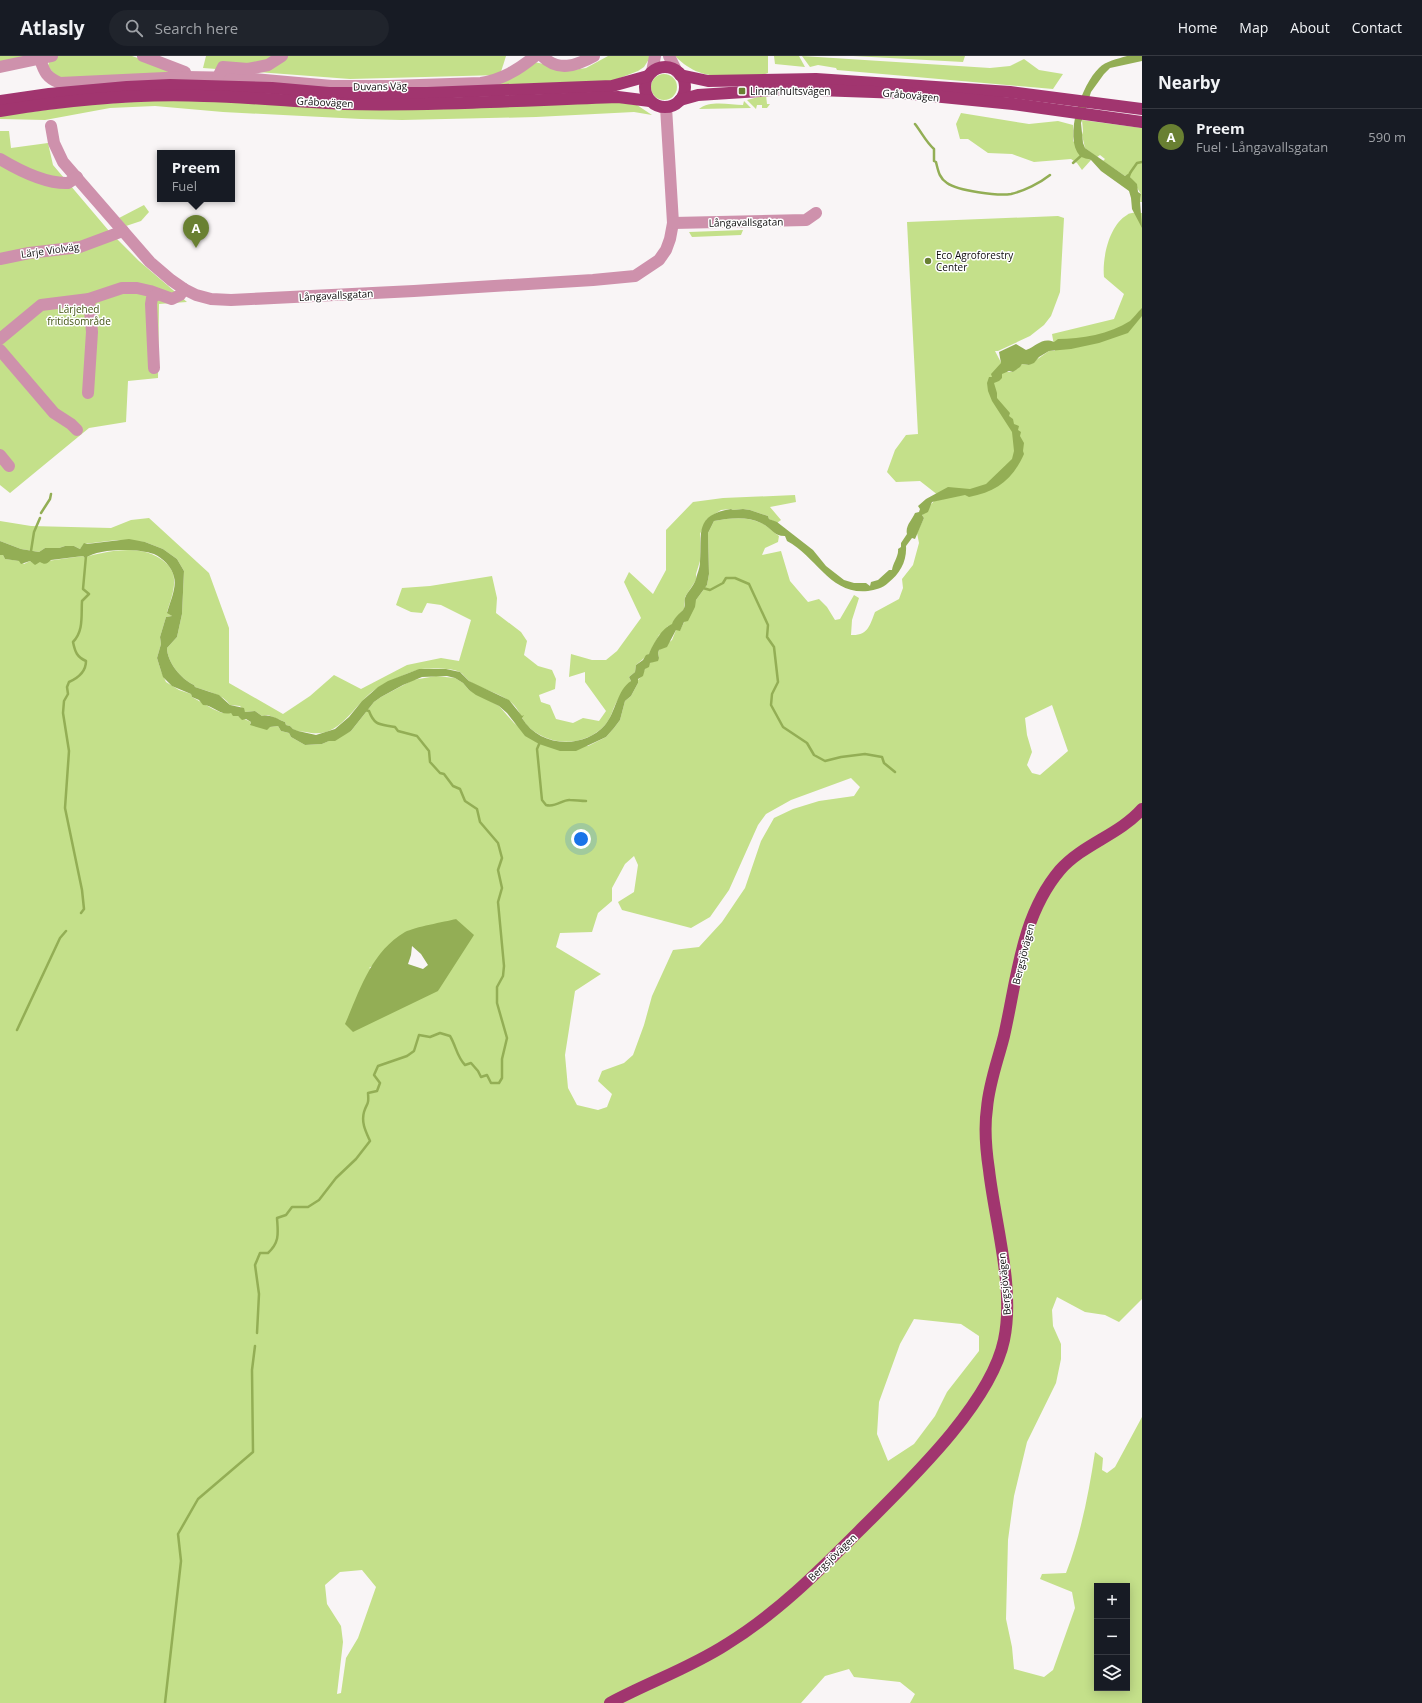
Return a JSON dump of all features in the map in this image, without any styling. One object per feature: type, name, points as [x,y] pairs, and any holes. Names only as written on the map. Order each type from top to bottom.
[{"type":"main road","name":"Gråbovägen","points":[[0,101],[49,94],[134,86],[170,85],[272,88],[329,93],[426,93],[612,86],[650,74],[665,67],[708,82],[816,79],[1010,92],[1141,108]]},
{"type":"main road","points":[[679,73],[685,88],[680,100]]},
{"type":"main road","points":[[650,74],[645,87],[646,94],[650,101]]},
{"type":"main road","name":"Gråbovägen","points":[[0,111],[48,103],[117,97],[170,95],[344,104],[618,97],[650,101],[658,106],[666,107],[674,105],[680,100],[698,95],[790,89],[902,93],[1014,104],[1140,121]]},
{"type":"main road","name":"Bergsjövägen","points":[[610,1703],[683,1669],[716,1651],[749,1630],[780,1605],[818,1571],[910,1480],[943,1443],[985,1386],[993,1372],[1001,1351],[1008,1313],[1005,1276],[988,1159],[986,1126],[987,1103],[1004,1035],[1025,939],[1039,904],[1049,885],[1063,867],[1086,848],[1122,826],[1142,809]]},
{"type":"street","points":[[143,56],[185,72],[186,77]]},
{"type":"street","points":[[218,77],[224,66],[248,69],[268,65],[282,56]]},
{"type":"street","name":"Duvans Väg","points":[[0,67],[46,58],[44,72],[48,77],[60,83],[186,77],[218,77],[332,86],[389,86],[481,83],[496,80],[510,74],[535,56]]},
{"type":"street","points":[[542,56],[552,64],[564,67],[581,64],[594,56]]},
{"type":"street","points":[[650,74],[655,56]]},
{"type":"street","points":[[669,56],[679,73]]},
{"type":"street","name":"Långavallsgatan","points":[[51,126],[54,143],[63,162],[150,262],[184,289],[211,299],[231,300],[453,289],[635,276],[659,260],[666,250],[673,223],[666,107]]},
{"type":"street","points":[[0,159],[14,168],[46,180],[68,183],[77,177]]},
{"type":"street","name":"Långavallsgatan","points":[[673,223],[806,220],[816,213]]},
{"type":"street","name":"Lärje Violväg","points":[[0,259],[29,252],[80,246],[123,231]]},
{"type":"street","points":[[0,339],[41,305],[89,299],[122,288],[137,288],[172,299],[180,295],[184,289]]},
{"type":"street","points":[[154,368],[151,304],[152,298],[157,294]]},
{"type":"street","points":[[88,393],[92,332],[89,299]]},
{"type":"street","points":[[0,350],[54,413],[71,424],[76,430]]},
{"type":"street","points":[[0,455],[9,466]]},
{"type":"green space","points":[[0,56],[132,56],[179,72],[58,79],[48,66],[49,62],[0,70]]},
{"type":"green space","points":[[206,56],[506,56],[500,75],[350,79],[203,68]]},
{"type":"green space","points":[[608,56],[651,56],[644,67],[638,71],[612,81],[497,85],[534,62],[573,70],[586,68]]},
{"type":"green space","points":[[675,56],[768,56],[768,73],[759,75],[715,76],[691,69]]},
{"type":"green space","points":[[774,56],[799,56],[805,67],[775,64]]},
{"type":"green space","points":[[802,56],[990,68],[1010,66],[1024,59],[1039,70],[1063,74],[1053,89],[837,70],[836,68],[818,65],[810,67]]},
{"type":"green space","points":[[853,56],[965,56],[963,62]]},
{"type":"green space","points":[[664,74],[674,77],[677,87],[674,97],[664,100],[654,97],[651,87],[654,77]]},
{"type":"green space","points":[[766,95],[767,104],[770,104],[767,108],[762,108],[762,105],[757,105],[756,109],[747,100]]},
{"type":"green space","points":[[148,101],[606,101],[637,105],[652,115],[634,112],[536,117],[402,120],[223,112],[155,106],[110,108],[45,120],[0,119],[0,116],[83,105]]},
{"type":"green space","points":[[744,101],[751,108],[699,109],[704,106],[714,104],[743,105]]},
{"type":"green space","points":[[961,113],[1029,124],[1058,121],[1073,125],[1073,141],[1088,159],[1091,160],[1082,170],[1077,163],[1071,159],[1034,162],[1012,154],[988,153],[968,139],[960,139],[956,124]]},
{"type":"green space","points":[[1082,120],[1142,128],[1142,202],[1140,202],[1141,194],[1130,177],[1130,174],[1125,176],[1103,161],[1105,159],[1100,155],[1097,157],[1085,148],[1082,135]]},
{"type":"green space","name":"Lärjehed fritidsområde","points":[[0,131],[9,131],[11,148],[48,143],[53,165],[109,231],[139,261],[187,302],[159,304],[158,378],[128,381],[126,422],[89,428],[10,493],[0,485]]},
{"type":"green space","points":[[144,205],[149,212],[141,221],[126,226],[119,218]]},
{"type":"green space","points":[[1142,213],[1142,1299],[1119,1322],[1105,1315],[1085,1312],[1057,1297],[1052,1310],[1053,1326],[1061,1344],[1061,1359],[1056,1383],[1027,1442],[1014,1496],[1008,1540],[1006,1619],[1012,1647],[1014,1669],[1044,1677],[1053,1670],[1075,1608],[1072,1592],[1040,1579],[1042,1574],[1066,1573],[1084,1513],[1095,1452],[1103,1458],[1102,1470],[1107,1473],[1115,1467],[1142,1417],[1142,1703],[910,1703],[915,1694],[900,1682],[854,1677],[849,1669],[825,1676],[801,1703],[0,1703],[0,555],[3,555],[5,559],[20,561],[24,564],[30,561],[33,563],[83,556],[85,558],[99,554],[129,550],[148,553],[157,557],[169,566],[174,577],[173,592],[167,612],[172,616],[166,617],[160,637],[161,644],[157,658],[166,682],[179,690],[191,694],[192,697],[213,709],[222,713],[231,713],[251,722],[250,724],[270,727],[278,726],[281,731],[289,733],[291,737],[305,745],[322,744],[351,731],[374,702],[381,697],[413,680],[436,676],[455,678],[463,683],[469,690],[499,706],[514,723],[539,744],[588,746],[606,737],[620,720],[625,701],[631,696],[646,667],[659,658],[659,650],[672,640],[676,630],[680,630],[696,600],[707,585],[709,574],[708,533],[714,521],[732,518],[750,519],[763,524],[779,536],[778,542],[765,548],[762,555],[781,551],[790,581],[808,602],[819,599],[827,607],[835,620],[840,619],[854,595],[859,598],[852,620],[851,635],[857,635],[865,632],[870,625],[875,612],[899,599],[903,588],[902,579],[913,565],[919,543],[917,533],[924,518],[922,515],[934,501],[943,499],[920,481],[896,482],[887,472],[895,450],[906,435],[918,434],[907,222],[1058,216],[1064,218],[1060,292],[1051,316],[1044,325],[1030,336],[995,351],[1006,372],[1013,372],[1022,364],[1029,365],[1049,351],[1055,351],[1052,334],[1114,319],[1124,294],[1104,277],[1104,261],[1111,234],[1116,226],[1128,214]],"holes":[[[1052,705],[1068,751],[1040,775],[1032,773],[1027,765],[1032,752],[1027,735],[1025,718]],[[851,778],[860,787],[854,796],[819,801],[793,809],[774,818],[761,841],[745,888],[722,922],[699,947],[673,950],[652,996],[644,1025],[633,1055],[624,1063],[602,1071],[598,1081],[612,1094],[607,1107],[598,1110],[577,1105],[568,1088],[565,1055],[575,991],[601,974],[556,947],[560,933],[592,932],[598,913],[612,901],[612,888],[625,864],[634,856],[638,865],[634,892],[618,902],[622,910],[691,928],[710,917],[729,890],[758,825],[766,814],[791,800]],[[456,919],[438,991],[369,968]],[[914,1319],[961,1324],[979,1336],[979,1351],[947,1392],[935,1416],[914,1444],[888,1461],[877,1434],[879,1402],[900,1344]],[[362,1570],[376,1587],[358,1638],[346,1658],[341,1693],[337,1694],[343,1642],[341,1626],[327,1604],[325,1585],[340,1572]]]},
{"type":"green space","points":[[743,230],[741,235],[692,237],[689,232]]},
{"type":"green space","points":[[795,495],[796,502],[770,507],[781,520],[777,523],[769,519],[768,516],[743,509],[721,510],[707,519],[700,534],[700,561],[696,574],[696,580],[685,597],[684,609],[674,620],[673,625],[668,626],[663,633],[659,635],[649,654],[636,665],[635,672],[629,677],[631,681],[618,700],[605,725],[589,737],[569,742],[549,739],[540,735],[528,727],[514,705],[504,697],[474,684],[460,672],[451,669],[421,669],[382,685],[370,694],[338,726],[329,731],[318,733],[295,730],[286,725],[285,722],[268,715],[262,716],[255,711],[245,712],[240,706],[230,705],[223,698],[195,687],[184,679],[176,670],[169,659],[167,648],[177,637],[182,614],[184,571],[177,559],[163,549],[145,542],[117,540],[84,544],[80,549],[74,546],[65,546],[59,548],[45,548],[39,552],[21,549],[0,541],[0,521],[31,526],[111,528],[131,520],[149,518],[209,573],[229,628],[229,683],[283,714],[310,696],[334,675],[361,689],[407,665],[441,658],[459,661],[471,620],[441,605],[427,603],[422,613],[411,612],[396,605],[402,588],[430,586],[492,576],[497,598],[496,613],[521,632],[527,641],[524,655],[538,666],[552,670],[556,679],[555,689],[539,695],[541,702],[550,705],[556,719],[573,723],[583,718],[599,721],[606,711],[585,682],[585,672],[569,677],[571,654],[592,660],[606,660],[617,651],[641,618],[624,582],[629,572],[653,594],[666,570],[666,530],[693,502],[723,498]]},
{"type":"shaded area","points":[[1127,56],[1142,56],[1142,61],[1110,68],[1104,74],[1091,92],[1081,123],[1085,148],[1125,176],[1132,171],[1130,177],[1137,184],[1138,192],[1141,194],[1140,201],[1142,228],[1132,209],[1129,191],[1101,171],[1091,160],[1080,156],[1075,147],[1073,136],[1077,111],[1086,86],[1099,68],[1112,60]]},
{"type":"shaded area","points":[[1142,308],[1142,316],[1128,333],[1099,343],[1071,349],[1049,351],[1039,357],[1034,363],[1029,365],[1022,364],[1013,372],[1009,371],[1002,374],[1002,378],[994,383],[997,398],[1010,413],[1009,416],[1013,419],[1014,424],[1019,426],[1018,430],[1021,432],[1020,436],[1024,443],[1024,454],[1020,463],[1015,471],[1003,483],[988,492],[969,497],[965,495],[932,502],[928,512],[922,515],[924,518],[915,539],[912,538],[906,546],[902,567],[896,576],[886,585],[868,591],[855,591],[844,587],[824,574],[807,556],[787,541],[785,536],[778,535],[764,525],[750,519],[738,518],[714,521],[708,533],[709,574],[707,585],[696,600],[695,607],[688,621],[684,622],[680,631],[676,630],[667,647],[659,650],[658,661],[650,663],[649,667],[645,669],[643,676],[638,679],[638,683],[631,696],[625,701],[620,720],[614,728],[606,737],[576,751],[560,751],[539,744],[525,736],[507,713],[499,706],[476,695],[455,678],[447,676],[422,677],[403,685],[374,702],[351,731],[335,741],[329,741],[322,744],[305,745],[291,737],[289,733],[281,731],[278,726],[270,727],[267,730],[250,725],[251,722],[246,719],[242,720],[238,716],[233,716],[231,713],[223,713],[207,705],[203,705],[199,700],[192,697],[191,694],[172,686],[163,677],[157,658],[161,644],[160,637],[166,617],[172,616],[167,613],[174,590],[175,581],[173,573],[164,560],[147,552],[119,550],[99,552],[85,558],[83,556],[51,560],[46,564],[40,562],[35,565],[30,561],[21,564],[19,561],[5,559],[3,555],[0,555],[0,541],[21,549],[39,552],[45,548],[74,546],[80,549],[84,543],[87,544],[129,539],[145,542],[163,549],[177,559],[184,571],[182,614],[177,637],[167,648],[169,659],[176,670],[184,679],[195,687],[219,695],[230,705],[244,708],[245,712],[255,711],[262,716],[274,717],[285,722],[286,725],[298,731],[316,735],[335,729],[349,717],[362,701],[378,687],[388,681],[419,669],[446,669],[460,672],[469,681],[509,700],[522,716],[524,715],[522,718],[530,728],[539,735],[550,740],[562,742],[585,739],[596,733],[609,720],[620,695],[626,685],[631,681],[629,677],[635,672],[636,665],[649,654],[655,641],[661,633],[672,624],[675,618],[683,610],[685,606],[685,598],[695,582],[700,566],[702,527],[705,521],[711,516],[731,509],[743,509],[768,516],[769,519],[777,522],[813,550],[826,566],[844,580],[854,583],[866,583],[870,586],[871,582],[878,580],[889,570],[892,570],[898,554],[898,549],[901,547],[901,543],[907,534],[908,526],[915,513],[919,512],[920,509],[918,506],[926,499],[948,487],[970,489],[986,484],[1012,459],[1014,451],[1012,432],[992,401],[987,383],[989,377],[992,377],[991,374],[1001,363],[999,352],[1016,344],[1026,350],[1043,341],[1054,342],[1058,339],[1095,335],[1122,326],[1130,321]]},
{"type":"shaded area","points":[[456,919],[474,935],[438,991],[353,1032],[345,1024],[368,973],[383,950],[393,940],[405,932],[422,926]],"holes":[[[412,946],[421,954],[428,965],[423,969],[408,964]]]},
{"type":"waterway","points":[[915,124],[934,149],[934,161],[936,162],[938,171],[944,181],[952,186],[978,192],[1011,194],[1032,186],[1050,175]]},
{"type":"waterway","points":[[1073,163],[1082,155]]},
{"type":"waterway","points":[[1130,173],[1137,163],[1142,162]]},
{"type":"waterway","points":[[41,513],[50,499],[51,494]]},
{"type":"waterway","points":[[31,551],[34,532],[40,518]]},
{"type":"waterway","points":[[81,913],[84,909],[82,890],[65,808],[69,751],[63,713],[64,701],[68,694],[67,687],[69,682],[81,674],[86,665],[86,661],[80,658],[77,654],[73,642],[79,633],[82,617],[82,601],[89,594],[83,589],[86,556]]},
{"type":"waterway","points":[[703,588],[710,590],[723,583],[726,578],[735,578],[749,584],[768,625],[767,637],[774,647],[778,682],[772,694],[771,705],[783,727],[807,743],[814,755],[825,761],[865,754],[882,757],[884,763],[895,772]]},
{"type":"waterway","points":[[257,1333],[259,1294],[255,1265],[260,1253],[268,1253],[275,1245],[278,1233],[277,1218],[286,1215],[292,1207],[308,1207],[319,1200],[336,1178],[356,1159],[370,1141],[364,1127],[363,1116],[368,1102],[368,1093],[377,1091],[380,1083],[374,1075],[378,1066],[407,1056],[414,1051],[419,1035],[430,1037],[440,1033],[450,1036],[462,1062],[465,1065],[471,1063],[481,1077],[487,1075],[491,1083],[499,1083],[502,1078],[502,1059],[507,1038],[497,1003],[497,987],[503,976],[504,966],[498,902],[502,888],[498,870],[502,858],[498,843],[480,822],[477,809],[465,801],[460,789],[453,786],[444,774],[440,773],[430,762],[429,751],[417,736],[398,731],[395,727],[379,724],[374,720],[369,711],[365,710]]},
{"type":"waterway","points":[[540,742],[537,749],[542,800],[546,805],[550,806],[567,800],[586,801]]},
{"type":"waterway","points":[[17,1030],[60,938],[66,931]]},
{"type":"waterway","points":[[165,1703],[181,1561],[178,1534],[198,1499],[253,1452],[252,1370],[255,1346]]},
{"type":"place","name":"Linnarhultsvägen","points":[[742,91]]},
{"type":"place","name":"Preem","points":[[196,248]]},
{"type":"place","name":"Eco Agroforestry Center","points":[[928,261]]}]
